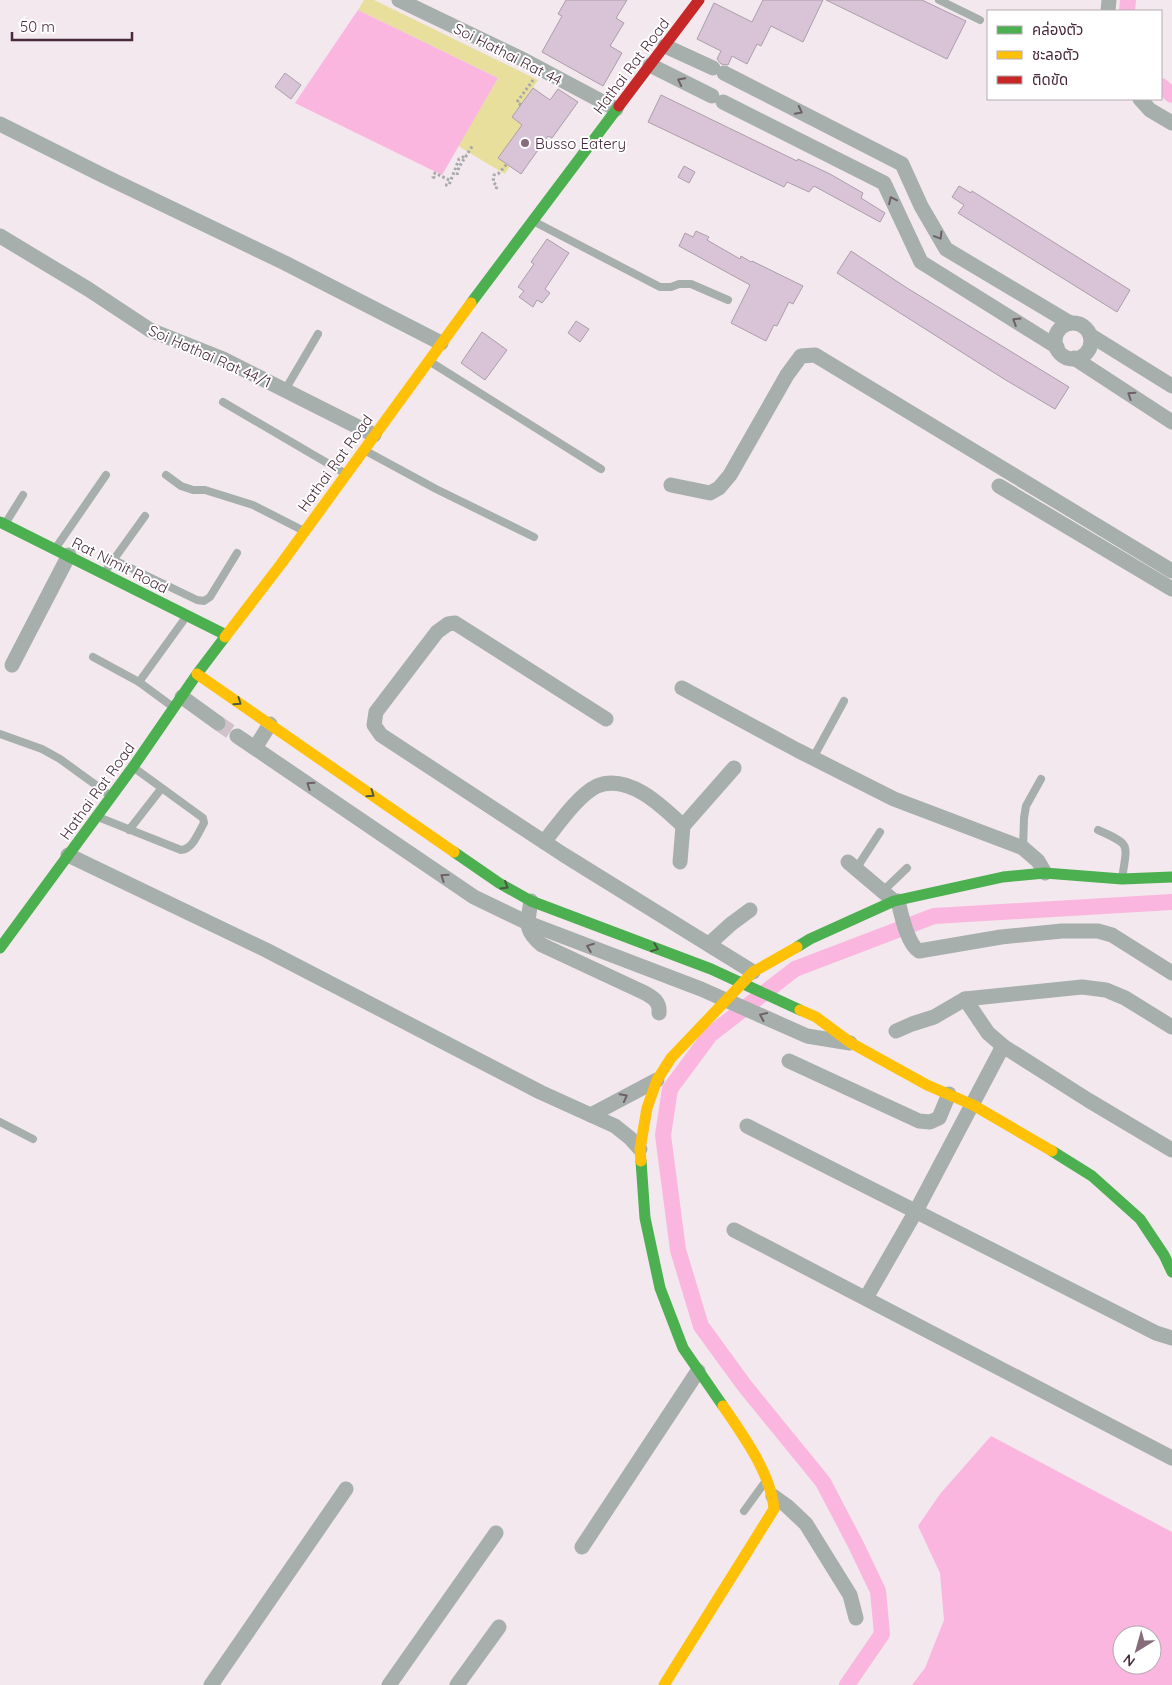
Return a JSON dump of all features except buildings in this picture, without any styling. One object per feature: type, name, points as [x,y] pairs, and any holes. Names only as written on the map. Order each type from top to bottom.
[{"type":"street","name":"Soi Hathai Rat 44","points":[[399,0],[541,69],[616,109]]},
{"type":"street","name":"Hathai Rat Road","points":[[0,948],[133,768],[197,674],[281,564],[441,343],[699,0]]},
{"type":"street","points":[[665,46],[718,70],[902,164],[922,206],[946,249],[1070,323],[1084,327],[1090,335],[1172,386]]},
{"type":"street","points":[[650,65],[884,183],[921,262],[1057,347],[1064,356],[1074,358],[1172,422]]},
{"type":"street","points":[[753,117],[766,94]]},
{"type":"street","points":[[1141,100],[1150,110],[1172,123]]},
{"type":"street","points":[[0,124],[285,263],[441,343]]},
{"type":"street","points":[[901,218],[922,206]]},
{"type":"street","name":"Soi Hathai Rat 44/1","points":[[0,236],[88,289],[150,330],[222,359],[374,435]]},
{"type":"street","points":[[1057,347],[1058,332],[1070,323]]},
{"type":"street","points":[[1074,358],[1084,355],[1088,351],[1091,346],[1090,335]]},
{"type":"street","points":[[671,485],[710,493],[719,488],[730,475],[787,375],[801,356],[815,355],[1172,571]]},
{"type":"street","points":[[999,486],[1172,589]]},
{"type":"street","name":"Rat Nimit Road","points":[[2,523],[226,635]]},
{"type":"street","points":[[12,665],[62,552]]},
{"type":"street","points":[[606,719],[455,623],[448,624],[437,632],[376,712],[374,725],[381,735],[544,842],[753,972]]},
{"type":"street","points":[[197,674],[499,883],[531,901],[712,969],[816,1017],[851,1043],[927,1085],[973,1105],[1030,1137],[1092,1176],[1140,1219],[1164,1255],[1172,1272]]},
{"type":"street","points":[[682,688],[813,758],[894,798],[1023,848],[1038,861],[1045,873]]},
{"type":"street","points":[[178,703],[218,723]]},
{"type":"street","points":[[255,748],[270,724]]},
{"type":"street","points":[[237,736],[474,897],[528,923],[701,989],[807,1036],[851,1043]]},
{"type":"street","points":[[680,862],[683,826],[734,768]]},
{"type":"street","points":[[544,842],[571,808],[597,786],[611,783],[631,787],[655,799],[683,826]]},
{"type":"street","points":[[68,855],[266,950],[540,1092],[615,1126],[640,1149]]},
{"type":"street","points":[[852,866],[896,901],[915,950],[922,951],[1001,937],[1062,931],[1098,931],[1112,935],[1172,973]]},
{"type":"street","points":[[856,1618],[850,1595],[806,1524],[774,1496],[751,1447],[683,1348],[660,1288],[645,1218],[640,1149],[647,1108],[657,1080],[686,1042],[753,972],[810,938],[896,901],[1003,877],[1045,873],[1122,879],[1172,877]]},
{"type":"street","points":[[531,901],[528,931],[532,938],[542,945],[655,998],[659,1004],[659,1013]]},
{"type":"street","points":[[709,944],[750,910]]},
{"type":"street","points":[[896,1031],[934,1017],[965,999],[1082,987],[1106,990],[1125,998],[1172,1027]]},
{"type":"street","points":[[965,999],[988,1033],[1003,1046],[1172,1150]]},
{"type":"street","points":[[866,1298],[916,1212],[1003,1046]]},
{"type":"street","points":[[789,1061],[919,1122],[930,1122],[939,1118],[949,1094]]},
{"type":"street","points":[[591,1115],[657,1080]]},
{"type":"street","points":[[747,1126],[1156,1333],[1172,1338]]},
{"type":"street","points":[[734,1230],[1172,1458]]},
{"type":"street","points":[[582,1547],[698,1370]]},
{"type":"street","points":[[212,1685],[346,1490]]},
{"type":"street","points":[[664,1685],[769,1518],[774,1509],[774,1496]]},
{"type":"street","points":[[389,1685],[496,1533]]},
{"type":"street","points":[[457,1685],[499,1627]]},
{"type":"lane","points":[[939,0],[980,20]]},
{"type":"lane","points":[[533,221],[660,287],[691,284],[728,300]]},
{"type":"lane","points":[[285,390],[318,334]]},
{"type":"lane","points":[[429,361],[602,469]]},
{"type":"lane","points":[[223,402],[346,474]]},
{"type":"lane","points":[[364,450],[436,489],[534,537]]},
{"type":"lane","points":[[62,552],[106,475]]},
{"type":"lane","points":[[166,475],[180,486],[193,490],[205,490],[253,505],[304,531]]},
{"type":"lane","points":[[2,523],[23,495]]},
{"type":"lane","points":[[104,573],[145,516]]},
{"type":"lane","points":[[114,560],[197,600],[204,601],[210,597],[238,553]]},
{"type":"lane","points":[[139,682],[188,615]]},
{"type":"lane","points":[[93,657],[178,703]]},
{"type":"lane","points":[[813,758],[844,701]]},
{"type":"lane","points":[[0,734],[42,749],[60,759],[112,796]]},
{"type":"lane","points":[[96,816],[181,850],[186,850],[191,846],[204,823],[203,818],[133,768]]},
{"type":"lane","points":[[1023,848],[1026,806],[1041,779]]},
{"type":"lane","points":[[129,830],[161,789]]},
{"type":"lane","points":[[1098,830],[1120,839],[1125,844],[1126,850],[1122,879]]},
{"type":"lane","points":[[852,866],[880,832]]},
{"type":"lane","points":[[883,891],[907,868]]},
{"type":"lane","points":[[0,1122],[33,1139]]},
{"type":"lane","points":[[744,1511],[766,1481]]},
{"type":"path","points":[[521,105],[517,102],[541,69]]},
{"type":"path","points":[[457,175],[459,167],[473,145]]},
{"type":"path","points":[[445,185],[448,185],[451,181],[459,159],[467,155]]},
{"type":"path","points":[[496,189],[497,186],[493,182],[494,175],[498,174],[507,164]]},
{"type":"path","points":[[435,178],[433,177],[435,173],[451,181]]},
{"type":"shaded area","points":[[364,0],[374,0],[538,80],[512,117],[522,125],[499,158],[510,166],[505,174],[458,146],[498,78],[358,10]]},
{"type":"shaded area","points":[[358,10],[498,78],[442,175],[295,103]]},
{"type":"shaded area","points":[[991,1436],[1172,1532],[1172,1685],[912,1685],[925,1668],[944,1620],[940,1573],[918,1526],[940,1494]]},
{"type":"waterway","points":[[1127,10],[1128,0]]},
{"type":"waterway","points":[[1162,87],[1172,95]]},
{"type":"waterway","points":[[847,1685],[882,1634],[878,1591],[823,1482],[744,1385],[701,1326],[678,1250],[663,1135],[670,1089],[710,1035],[795,969],[934,916],[1172,902]]},
{"type":"tunnel","points":[[218,723],[237,736]]},
{"type":"traffic: fast","points":[[471,303],[619,106]]},
{"type":"traffic: fast","points":[[0,522],[226,635]]},
{"type":"traffic: fast","points":[[0,948],[133,767],[225,637]]},
{"type":"traffic: fast","points":[[454,852],[499,883],[531,901],[711,969],[800,1010]]},
{"type":"traffic: fast","points":[[797,947],[810,939],[894,901],[1003,877],[1045,873],[1122,879],[1172,877]]},
{"type":"traffic: fast","points":[[1052,1151],[1092,1176],[1140,1219],[1164,1255],[1172,1272]]},
{"type":"traffic: fast","points":[[641,1161],[645,1218],[660,1288],[683,1348],[723,1406]]},
{"type":"traffic: slow","points":[[225,637],[281,564],[471,303]]},
{"type":"traffic: slow","points":[[197,674],[454,852]]},
{"type":"traffic: slow","points":[[641,1161],[640,1149],[647,1108],[657,1080],[671,1058],[753,972],[797,947]]},
{"type":"traffic: slow","points":[[800,1010],[816,1017],[851,1043],[927,1085],[973,1105],[1052,1151]]},
{"type":"traffic: slow","points":[[664,1685],[774,1509],[768,1482],[762,1469],[723,1406]]},
{"type":"traffic: jam","points":[[619,106],[699,0]]},
{"type":"place","name":"Busso Eatery","points":[[525,143]]}]
